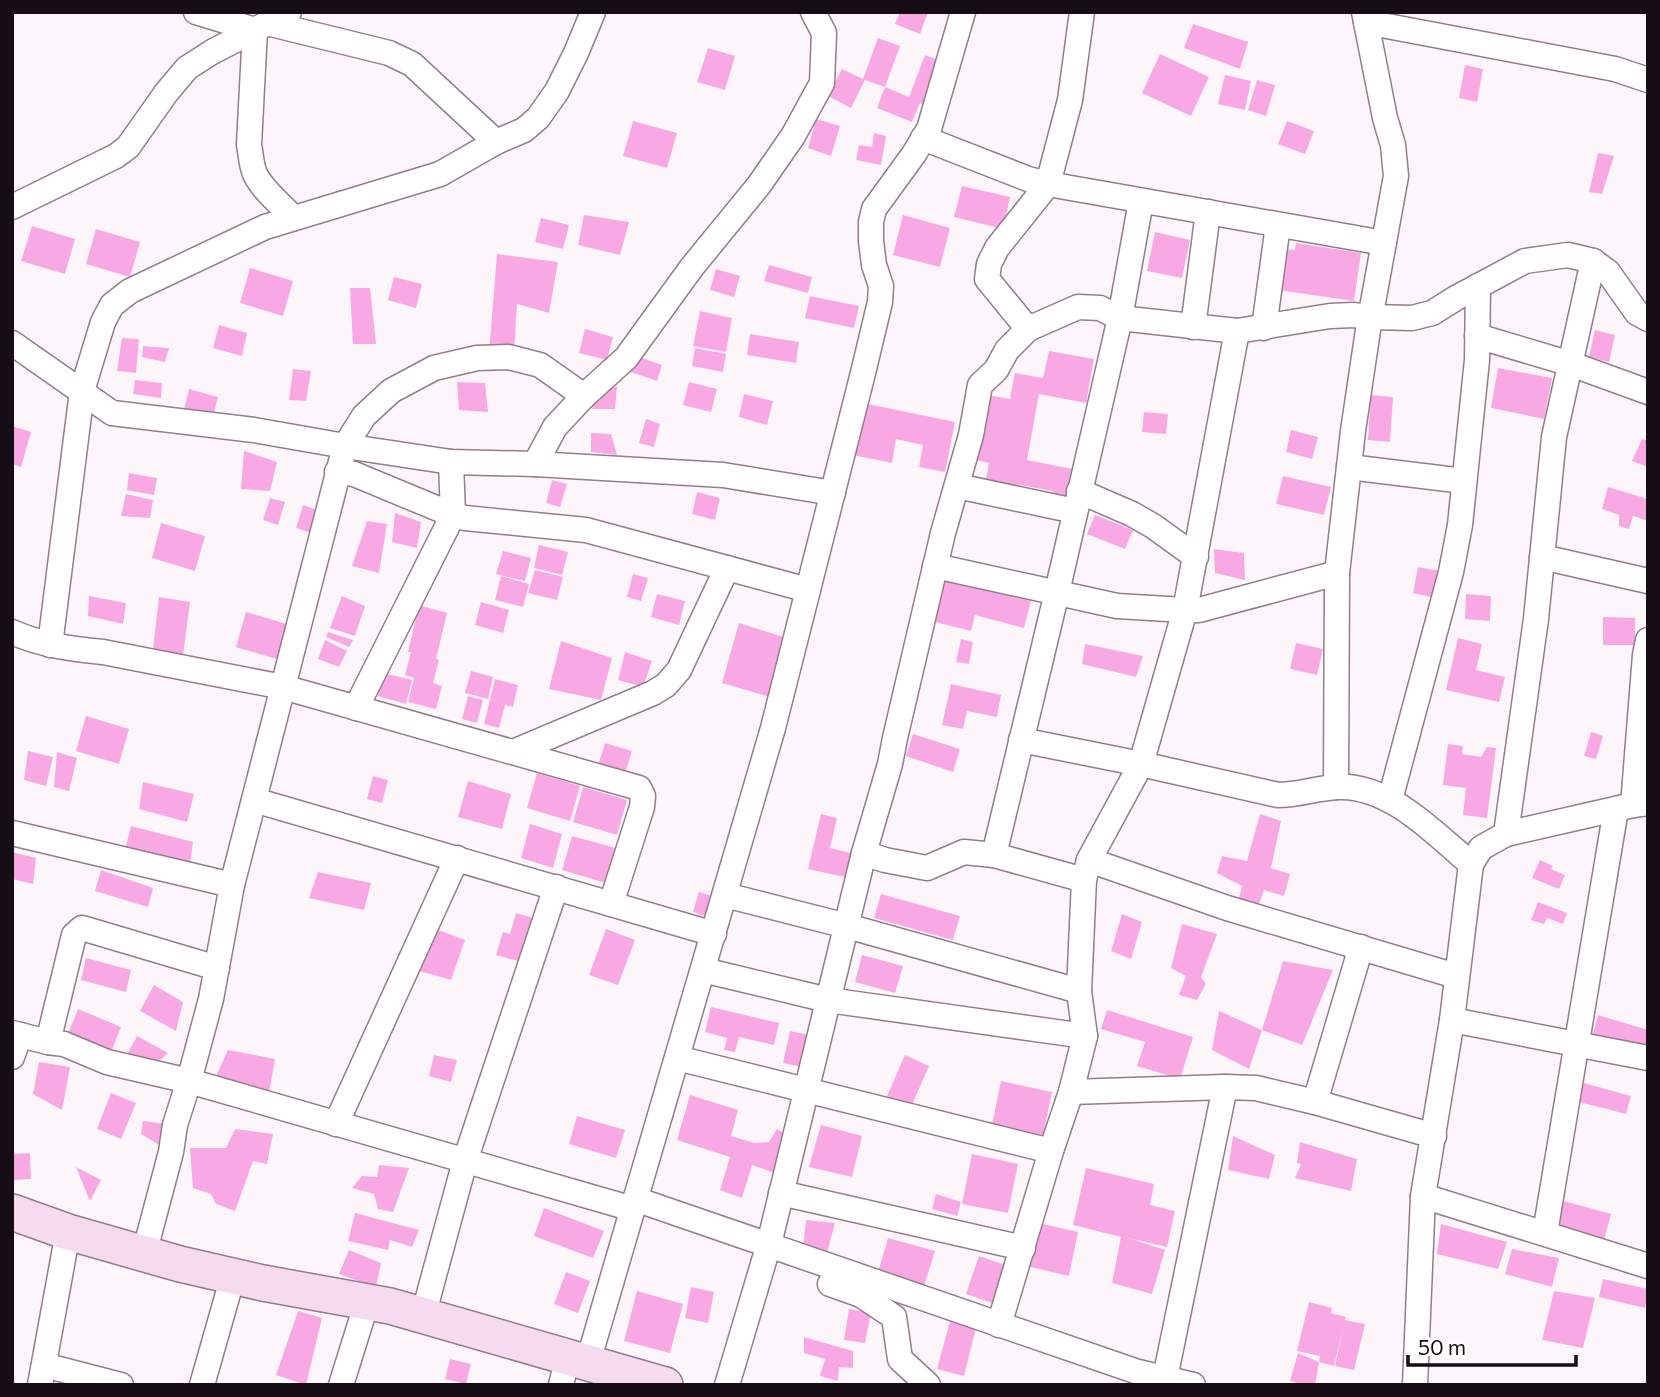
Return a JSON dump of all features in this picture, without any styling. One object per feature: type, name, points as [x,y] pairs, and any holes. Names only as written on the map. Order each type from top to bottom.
[{"type":"street","points":[[195,12],[270,22],[389,52],[412,64],[496,142]]},
{"type":"street","points":[[50,645],[82,391],[103,321],[112,306],[130,291],[265,227],[440,174],[496,142],[524,130],[538,118],[557,91],[593,12]]},
{"type":"street","points":[[535,464],[555,427],[626,358],[692,267],[759,185],[793,136],[822,83],[824,33],[813,12]]},
{"type":"street","points":[[572,1367],[634,1204],[773,728],[880,302],[881,286],[870,241],[874,209],[929,129],[963,12]]},
{"type":"street","points":[[1028,329],[987,279],[989,264],[997,247],[1048,184],[1070,100],[1082,12]]},
{"type":"street","points":[[1336,787],[1337,573],[1368,330],[1396,176],[1393,145],[1365,17],[1615,69],[1648,80]]},
{"type":"street","points":[[12,207],[116,156],[128,147],[187,68],[204,56],[270,22]]},
{"type":"street","points":[[270,22],[249,145],[255,174],[260,183],[294,218]]},
{"type":"street","points":[[923,138],[1048,184],[1384,243]]},
{"type":"street","points":[[994,855],[1120,318],[1141,201]]},
{"type":"street","points":[[1193,327],[1208,212]]},
{"type":"street","points":[[1264,328],[1278,225]]},
{"type":"street","points":[[727,1385],[767,1249],[864,853],[890,764],[935,566],[971,435],[980,385],[996,370],[1007,350],[1028,329],[1078,307],[1100,308],[1120,318],[1237,331],[1330,316],[1412,318],[1432,313],[1525,261],[1568,255],[1593,261],[1608,272],[1637,313],[1648,319]]},
{"type":"street","points":[[1506,834],[1536,619],[1554,437],[1593,261]]},
{"type":"street","points":[[1390,800],[1451,572],[1460,525],[1477,360],[1478,286]]},
{"type":"street","points":[[999,1325],[1071,1092],[1085,1036],[1079,991],[1087,870],[1141,764],[1185,610],[1237,331]]},
{"type":"street","points":[[1477,336],[1571,364],[1648,391]]},
{"type":"street","points":[[12,343],[112,413],[254,430],[451,462],[723,475],[833,493]]},
{"type":"street","points":[[144,1254],[171,1152],[175,1125],[211,999],[232,885],[345,446],[364,416],[391,391],[434,368],[477,358],[509,357],[540,365],[584,396]]},
{"type":"street","points":[[356,708],[453,515],[451,462]]},
{"type":"street","points":[[1349,467],[1464,481]]},
{"type":"street","points":[[337,472],[354,474],[453,515],[586,530],[808,590]]},
{"type":"street","points":[[957,486],[1077,500],[1132,514],[1196,557]]},
{"type":"street","points":[[1542,557],[1648,581]]},
{"type":"street","points":[[935,566],[1117,606],[1185,610],[1199,610],[1337,573]]},
{"type":"street","points":[[513,752],[653,693],[666,685],[680,670],[727,568]]},
{"type":"street","points":[[12,632],[50,645],[103,652],[283,687],[639,789],[643,796],[642,807],[611,904]]},
{"type":"street","points":[[1545,1233],[1577,1044],[1632,806],[1648,640]]},
{"type":"street","points":[[1021,740],[1278,795],[1294,795],[1336,787],[1361,788],[1390,800],[1411,814],[1471,864]]},
{"type":"street","points":[[254,800],[714,934]]},
{"type":"street","points":[[1415,1385],[1423,1196],[1452,1020],[1471,864],[1481,848],[1506,834],[1632,806]]},
{"type":"street","points":[[12,833],[232,885]]},
{"type":"street","points":[[864,853],[927,868],[964,852],[1087,870],[1227,908],[1456,976]]},
{"type":"street","points":[[336,1124],[457,858]]},
{"type":"street","points":[[423,1316],[465,1161],[555,887]]},
{"type":"street","points":[[725,895],[1079,991]]},
{"type":"street","points":[[48,1042],[74,935],[82,928],[217,968]]},
{"type":"street","points":[[1315,1102],[1361,947]]},
{"type":"street","points":[[703,970],[828,1000],[1085,1036]]},
{"type":"street","points":[[1452,1020],[1648,1058]]},
{"type":"street","points":[[15,1041],[64,1044],[107,1062],[189,1081],[465,1161],[634,1204],[999,1325],[1136,1378],[1165,1378],[1193,1385]]},
{"type":"street","points":[[677,1058],[1051,1151]]},
{"type":"street","points":[[1165,1378],[1225,1087]]},
{"type":"street","points":[[1071,1092],[1256,1088],[1434,1136]]},
{"type":"street","points":[[781,1193],[1023,1248]]},
{"type":"street","points":[[1423,1196],[1648,1266]]},
{"type":"street","points":[[12,1212],[144,1254],[263,1283],[390,1306],[572,1367],[665,1385]]},
{"type":"street","points":[[68,1232],[42,1375],[121,1385]]},
{"type":"street","points":[[767,1249],[792,1271],[861,1294],[894,1317],[900,1359],[928,1385]]},
{"type":"street","points":[[202,1385],[233,1276]]},
{"type":"street","points":[[341,1385],[367,1302]]},
{"type":"building","points":[[900,12],[928,12],[920,34],[895,24]]},
{"type":"building","points":[[1193,24],[1248,42],[1240,69],[1184,48]]},
{"type":"building","points":[[878,38],[900,46],[885,87],[865,80],[851,108],[828,96],[842,69],[863,79]]},
{"type":"building","points":[[708,48],[735,56],[725,90],[697,82]]},
{"type":"building","points":[[1160,54],[1209,77],[1191,116],[1142,93]]},
{"type":"building","points":[[925,55],[946,63],[929,107],[920,103],[912,122],[877,108],[885,87],[909,97]]},
{"type":"building","points":[[1465,65],[1483,69],[1477,102],[1459,98]]},
{"type":"building","points":[[1225,75],[1251,81],[1245,110],[1218,104]]},
{"type":"building","points":[[1257,80],[1275,85],[1266,116],[1248,110]]},
{"type":"building","points":[[816,119],[840,126],[831,156],[808,148]]},
{"type":"building","points":[[633,121],[677,133],[667,168],[623,156]]},
{"type":"building","points":[[1287,121],[1314,131],[1305,154],[1278,144]]},
{"type":"building","points":[[874,133],[886,136],[881,165],[856,160],[859,145],[872,147]]},
{"type":"building","points":[[1598,153],[1614,156],[1602,194],[1589,192]]},
{"type":"building","points":[[962,186],[1010,197],[1003,229],[954,217]]},
{"type":"building","points":[[584,215],[629,222],[620,255],[578,245]]},
{"type":"building","points":[[903,215],[950,228],[940,267],[893,255]]},
{"type":"building","points":[[541,218],[569,225],[563,249],[535,242]]},
{"type":"building","points":[[32,226],[75,239],[65,274],[21,261]]},
{"type":"building","points":[[96,229],[140,242],[130,277],[86,264]]},
{"type":"building","points":[[1155,232],[1190,240],[1182,278],[1147,271]]},
{"type":"building","points":[[1296,243],[1361,253],[1354,301],[1278,290],[1285,249],[1295,250]]},
{"type":"building","points":[[497,254],[558,262],[549,313],[517,304],[514,353],[489,354]]},
{"type":"building","points":[[769,265],[812,277],[808,293],[764,281]]},
{"type":"building","points":[[250,268],[293,281],[283,316],[240,303]]},
{"type":"building","points":[[716,269],[740,276],[734,297],[710,290]]},
{"type":"building","points":[[394,277],[422,284],[416,308],[388,300]]},
{"type":"building","points":[[350,288],[370,288],[376,344],[353,344]]},
{"type":"building","points":[[810,296],[859,306],[854,328],[805,318]]},
{"type":"building","points":[[700,311],[732,318],[726,352],[693,346]]},
{"type":"building","points":[[219,325],[247,333],[242,356],[213,348]]},
{"type":"building","points":[[585,329],[613,337],[607,360],[579,353]]},
{"type":"building","points":[[1595,330],[1615,335],[1609,362],[1589,357]]},
{"type":"building","points":[[750,334],[799,342],[796,363],[747,355]]},
{"type":"building","points":[[122,338],[139,339],[136,373],[117,371]]},
{"type":"building","points":[[143,346],[169,348],[165,362],[142,357]]},
{"type":"building","points":[[695,348],[726,354],[723,372],[692,366]]},
{"type":"building","points":[[1049,351],[1094,359],[1086,403],[1039,394],[1027,460],[1082,471],[1076,502],[1052,498],[1053,491],[986,479],[989,463],[970,459],[982,394],[1010,399],[1015,373],[1043,378]]},
{"type":"building","points":[[636,356],[662,365],[657,381],[631,372]]},
{"type":"building","points":[[1498,368],[1552,378],[1544,419],[1491,408]]},
{"type":"building","points":[[293,369],[311,371],[306,401],[289,400]]},
{"type":"building","points":[[135,380],[162,383],[161,398],[133,394]]},
{"type":"building","points":[[457,382],[485,383],[488,412],[459,410]]},
{"type":"building","points":[[689,382],[717,389],[711,412],[683,405]]},
{"type":"building","points":[[617,386],[615,409],[592,409],[596,395]]},
{"type":"building","points":[[189,389],[218,397],[212,420],[183,413]]},
{"type":"building","points":[[744,394],[773,401],[767,425],[739,417]]},
{"type":"building","points":[[1371,395],[1393,397],[1390,442],[1368,440]]},
{"type":"building","points":[[858,402],[955,422],[945,472],[919,467],[923,445],[896,439],[892,463],[848,454]]},
{"type":"building","points":[[1144,412],[1168,414],[1166,434],[1142,432]]},
{"type":"building","points":[[646,419],[660,424],[654,447],[639,443]]},
{"type":"building","points":[[12,426],[31,432],[21,467],[12,464]]},
{"type":"building","points":[[1291,430],[1318,437],[1312,459],[1286,452]]},
{"type":"building","points":[[591,433],[611,434],[617,455],[591,452]]},
{"type":"building","points":[[1642,439],[1648,441],[1648,467],[1632,461]]},
{"type":"building","points":[[244,451],[277,462],[270,491],[241,489]]},
{"type":"building","points":[[129,473],[157,478],[154,495],[127,490]]},
{"type":"building","points":[[1283,476],[1331,487],[1324,515],[1276,504]]},
{"type":"building","points":[[552,480],[567,484],[560,507],[546,503]]},
{"type":"building","points":[[1608,487],[1648,499],[1648,521],[1633,516],[1629,529],[1619,526],[1619,515],[1602,509]]},
{"type":"building","points":[[697,492],[720,498],[715,520],[692,514]]},
{"type":"building","points":[[126,494],[153,500],[150,518],[121,516]]},
{"type":"building","points":[[270,498],[285,502],[278,525],[263,520]]},
{"type":"building","points":[[303,505],[317,510],[311,533],[296,528]]},
{"type":"building","points":[[395,513],[421,522],[417,548],[392,542]]},
{"type":"building","points":[[1095,515],[1133,530],[1125,549],[1087,534]]},
{"type":"building","points":[[367,521],[387,524],[379,573],[352,566]]},
{"type":"building","points":[[161,523],[205,536],[195,571],[152,558]]},
{"type":"building","points":[[539,545],[568,552],[562,575],[534,568]]},
{"type":"building","points":[[1214,549],[1244,553],[1245,580],[1215,573]]},
{"type":"building","points":[[503,551],[531,558],[525,581],[496,574]]},
{"type":"building","points":[[1418,567],[1440,571],[1435,598],[1413,593]]},
{"type":"building","points":[[535,570],[563,577],[557,600],[528,593]]},
{"type":"building","points":[[633,574],[648,578],[641,601],[627,597]]},
{"type":"building","points":[[501,576],[529,584],[523,607],[495,600]]},
{"type":"building","points":[[941,579],[1031,601],[1024,628],[975,615],[971,631],[931,621]]},
{"type":"building","points":[[657,594],[685,601],[679,625],[651,617]]},
{"type":"building","points":[[1466,594],[1491,596],[1490,621],[1465,619]]},
{"type":"building","points":[[89,596],[126,603],[123,624],[88,616]]},
{"type":"building","points":[[342,596],[365,606],[355,636],[330,628]]},
{"type":"building","points":[[159,597],[190,602],[183,655],[153,649]]},
{"type":"building","points":[[481,602],[509,610],[503,633],[475,625]]},
{"type":"building","points":[[419,605],[447,613],[433,683],[442,686],[436,709],[408,702],[414,678],[405,675]]},
{"type":"building","points":[[246,612],[290,625],[280,660],[236,647]]},
{"type":"building","points":[[1603,617],[1635,618],[1635,645],[1603,645]]},
{"type":"building","points":[[739,623],[787,638],[770,697],[722,683]]},
{"type":"building","points":[[328,632],[353,640],[349,647],[326,637]]},
{"type":"building","points":[[1458,638],[1482,644],[1476,670],[1505,677],[1499,702],[1446,690]]},
{"type":"building","points":[[961,639],[973,642],[969,664],[956,662]]},
{"type":"building","points":[[325,640],[347,651],[339,667],[318,659]]},
{"type":"building","points":[[561,641],[612,658],[601,700],[549,689]]},
{"type":"building","points":[[1296,643],[1323,649],[1317,675],[1290,669]]},
{"type":"building","points":[[1085,644],[1143,656],[1136,677],[1082,664]]},
{"type":"building","points":[[625,652],[652,661],[643,687],[618,680]]},
{"type":"building","points":[[471,671],[493,677],[488,699],[465,693]]},
{"type":"building","points":[[384,673],[412,680],[406,704],[378,696]]},
{"type":"building","points":[[495,679],[518,685],[513,707],[505,705],[499,728],[484,724]]},
{"type":"building","points":[[951,684],[1001,695],[997,717],[967,711],[963,729],[942,725]]},
{"type":"building","points":[[468,696],[483,700],[477,723],[462,719]]},
{"type":"building","points":[[86,716],[129,729],[119,764],[76,751]]},
{"type":"building","points":[[1591,732],[1603,736],[1596,759],[1584,756]]},
{"type":"building","points":[[913,734],[960,749],[953,772],[906,756]]},
{"type":"building","points":[[605,743],[632,751],[620,790],[593,782]]},
{"type":"building","points":[[1448,744],[1463,746],[1462,754],[1481,757],[1487,747],[1496,748],[1487,818],[1463,815],[1466,788],[1443,785]]},
{"type":"building","points":[[28,751],[53,757],[46,786],[24,780]]},
{"type":"building","points":[[57,752],[77,758],[69,791],[54,787]]},
{"type":"building","points":[[537,773],[580,786],[570,821],[527,808]]},
{"type":"building","points":[[373,776],[388,780],[382,803],[367,799]]},
{"type":"building","points":[[468,781],[511,794],[502,829],[458,817]]},
{"type":"building","points":[[143,782],[194,794],[187,822],[139,809]]},
{"type":"building","points":[[583,787],[627,800],[617,835],[573,822]]},
{"type":"building","points":[[821,814],[837,818],[830,848],[855,854],[849,878],[808,869]]},
{"type":"building","points":[[1260,814],[1281,821],[1271,868],[1290,874],[1284,896],[1264,890],[1255,916],[1236,910],[1242,886],[1217,873],[1222,856],[1247,861]]},
{"type":"building","points":[[530,824],[562,834],[553,868],[521,858]]},
{"type":"building","points":[[131,826],[193,842],[190,865],[125,850]]},
{"type":"building","points":[[572,836],[616,848],[606,883],[562,870]]},
{"type":"building","points":[[12,852],[36,858],[33,884],[12,879]]},
{"type":"building","points":[[1540,860],[1565,875],[1559,889],[1532,878]]},
{"type":"building","points":[[101,870],[153,888],[148,907],[95,891]]},
{"type":"building","points":[[318,872],[371,883],[364,910],[309,898]]},
{"type":"building","points":[[699,892],[720,898],[713,919],[693,912]]},
{"type":"building","points":[[881,894],[960,916],[953,940],[874,918]]},
{"type":"building","points":[[1538,902],[1567,913],[1563,924],[1547,918],[1544,924],[1531,920]]},
{"type":"building","points":[[516,913],[538,919],[525,963],[496,955],[503,932],[510,934]]},
{"type":"building","points":[[1122,914],[1142,922],[1131,959],[1111,951]]},
{"type":"building","points":[[1182,924],[1217,934],[1201,977],[1206,984],[1197,1000],[1179,995],[1186,976],[1171,968]]},
{"type":"building","points":[[433,928],[465,940],[451,980],[416,970]]},
{"type":"building","points":[[606,929],[635,940],[618,985],[589,975]]},
{"type":"building","points":[[862,955],[903,966],[895,993],[855,982]]},
{"type":"building","points":[[86,958],[131,970],[126,992],[81,980]]},
{"type":"building","points":[[1283,961],[1333,970],[1302,1045],[1262,1030]]},
{"type":"building","points":[[154,985],[183,1002],[176,1031],[140,1011]]},
{"type":"building","points":[[711,1007],[779,1023],[774,1045],[739,1037],[735,1052],[724,1050],[727,1038],[705,1032]]},
{"type":"building","points":[[78,1009],[121,1027],[107,1062],[64,1044]]},
{"type":"building","points":[[1107,1010],[1193,1037],[1180,1079],[1137,1066],[1145,1042],[1101,1029]]},
{"type":"building","points":[[1219,1011],[1262,1030],[1249,1069],[1212,1050]]},
{"type":"building","points":[[1598,1015],[1648,1030],[1648,1050],[1593,1034]]},
{"type":"building","points":[[790,1031],[809,1035],[802,1067],[783,1063]]},
{"type":"building","points":[[137,1036],[168,1053],[148,1072],[121,1066]]},
{"type":"building","points":[[228,1050],[275,1059],[269,1093],[215,1078]]},
{"type":"building","points":[[434,1055],[457,1060],[451,1082],[429,1076]]},
{"type":"building","points":[[905,1055],[929,1066],[911,1107],[887,1096]]},
{"type":"building","points":[[39,1062],[70,1067],[62,1110],[33,1094]]},
{"type":"building","points":[[1001,1081],[1052,1092],[1043,1135],[992,1125]]},
{"type":"building","points":[[1584,1083],[1631,1096],[1626,1114],[1579,1102]]},
{"type":"building","points":[[111,1093],[136,1103],[121,1139],[97,1129]]},
{"type":"building","points":[[690,1095],[738,1110],[731,1136],[754,1143],[769,1142],[777,1129],[787,1135],[775,1173],[752,1165],[742,1198],[720,1190],[730,1157],[677,1140]]},
{"type":"building","points":[[577,1116],[625,1130],[616,1158],[569,1144]]},
{"type":"building","points":[[143,1121],[175,1125],[171,1152],[141,1134]]},
{"type":"building","points":[[821,1125],[862,1136],[852,1177],[809,1167]]},
{"type":"building","points":[[235,1129],[273,1134],[267,1164],[253,1161],[235,1211],[216,1204],[211,1194],[193,1188],[190,1148],[226,1148]]},
{"type":"building","points":[[1233,1136],[1275,1155],[1269,1179],[1228,1170]]},
{"type":"building","points":[[1300,1142],[1357,1159],[1351,1191],[1295,1178],[1301,1164],[1297,1163]]},
{"type":"building","points":[[30,1153],[31,1179],[12,1180],[12,1154]]},
{"type":"building","points":[[972,1154],[1018,1164],[1008,1213],[962,1204]]},
{"type":"building","points":[[379,1165],[409,1168],[393,1212],[378,1209],[374,1194],[352,1188],[362,1176],[377,1177]]},
{"type":"building","points":[[76,1167],[101,1180],[90,1201]]},
{"type":"building","points":[[1086,1168],[1154,1184],[1150,1205],[1175,1211],[1167,1247],[1129,1238],[1165,1250],[1152,1294],[1112,1283],[1121,1237],[1073,1225]]},
{"type":"building","points":[[936,1194],[961,1202],[957,1216],[932,1209]]},
{"type":"building","points":[[1564,1201],[1611,1214],[1604,1240],[1557,1228]]},
{"type":"building","points":[[544,1208],[604,1231],[593,1258],[534,1236]]},
{"type":"building","points":[[355,1213],[419,1230],[412,1247],[390,1240],[388,1250],[348,1241]]},
{"type":"building","points":[[806,1220],[835,1223],[827,1253],[803,1247]]},
{"type":"building","points":[[1034,1222],[1078,1232],[1069,1276],[1022,1265]]},
{"type":"building","points":[[1441,1224],[1507,1242],[1498,1269],[1437,1254]]},
{"type":"building","points":[[888,1238],[935,1251],[922,1293],[876,1279]]},
{"type":"building","points":[[1512,1249],[1559,1258],[1552,1287],[1505,1274]]},
{"type":"building","points":[[349,1250],[381,1263],[376,1287],[339,1274]]},
{"type":"building","points":[[979,1256],[1014,1268],[1001,1306],[966,1294]]},
{"type":"building","points":[[566,1272],[590,1281],[578,1313],[554,1304]]},
{"type":"building","points":[[1603,1279],[1648,1289],[1645,1308],[1599,1297]]},
{"type":"building","points":[[691,1287],[714,1292],[708,1323],[685,1318]]},
{"type":"building","points":[[637,1291],[683,1304],[670,1353],[624,1341]]},
{"type":"building","points":[[1554,1291],[1595,1298],[1583,1348],[1542,1340]]},
{"type":"building","points":[[1309,1302],[1332,1308],[1331,1313],[1346,1317],[1345,1320],[1365,1324],[1354,1370],[1335,1366],[1343,1329],[1334,1366],[1319,1362],[1320,1356],[1297,1351]]},
{"type":"building","points":[[849,1309],[871,1313],[865,1343],[844,1340]]},
{"type":"building","points":[[298,1311],[322,1318],[306,1385],[276,1375]]},
{"type":"building","points":[[950,1321],[976,1328],[964,1376],[937,1369]]},
{"type":"building","points":[[804,1337],[853,1351],[853,1368],[839,1367],[838,1381],[820,1376],[825,1359],[804,1353]]},
{"type":"building","points":[[1298,1353],[1319,1362],[1315,1385],[1290,1381]]},
{"type":"building","points":[[450,1359],[471,1364],[466,1384],[445,1379]]}]
